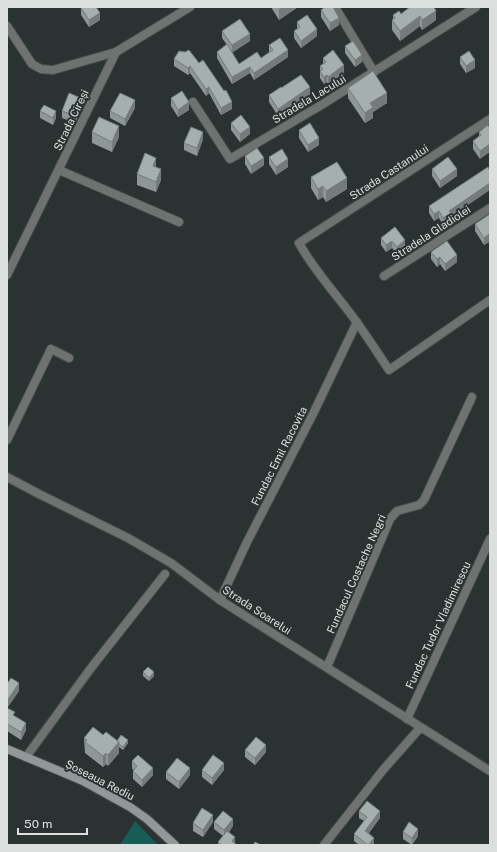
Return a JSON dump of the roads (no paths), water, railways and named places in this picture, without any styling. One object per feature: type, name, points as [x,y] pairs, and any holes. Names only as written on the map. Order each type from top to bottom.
[{"type":"main road","name":"Șoseaua Rediu","points":[[7,749],[83,781],[130,807],[147,819],[175,845]]},
{"type":"street","points":[[7,26],[32,64],[41,69],[53,70],[116,52],[190,7]]},
{"type":"street","points":[[335,7],[374,72]]},
{"type":"street","name":"Stradela Lacului","points":[[193,102],[230,159],[323,104],[476,7]]},
{"type":"street","name":"Strada Cireși","points":[[7,275],[116,52]]},
{"type":"street","name":"Strada Castanului","points":[[357,322],[322,278],[299,243],[490,119]]},
{"type":"street","points":[[59,170],[179,222]]},
{"type":"street","name":"Stradela Gladiolei","points":[[384,276],[490,208]]},
{"type":"street","points":[[357,322],[389,370],[490,300]]},
{"type":"street","name":"Fundac Emil Racovita","points":[[220,600],[246,542],[314,414],[357,322]]},
{"type":"street","points":[[7,440],[51,350],[69,358]]},
{"type":"street","name":"Fundacul Costache Negri","points":[[327,667],[390,519],[397,512],[419,505],[424,500],[472,397]]},
{"type":"street","name":"Strada Soarelui","points":[[7,477],[128,538],[171,563],[220,600],[488,770]]},
{"type":"street","name":"Fundac Tudor Vladimirescu","points":[[407,719],[490,539]]},
{"type":"street","points":[[26,757],[92,668],[165,574]]},
{"type":"street","points":[[324,845],[383,770],[420,728]]},
{"type":"street","points":[[488,770],[490,760]]}]
